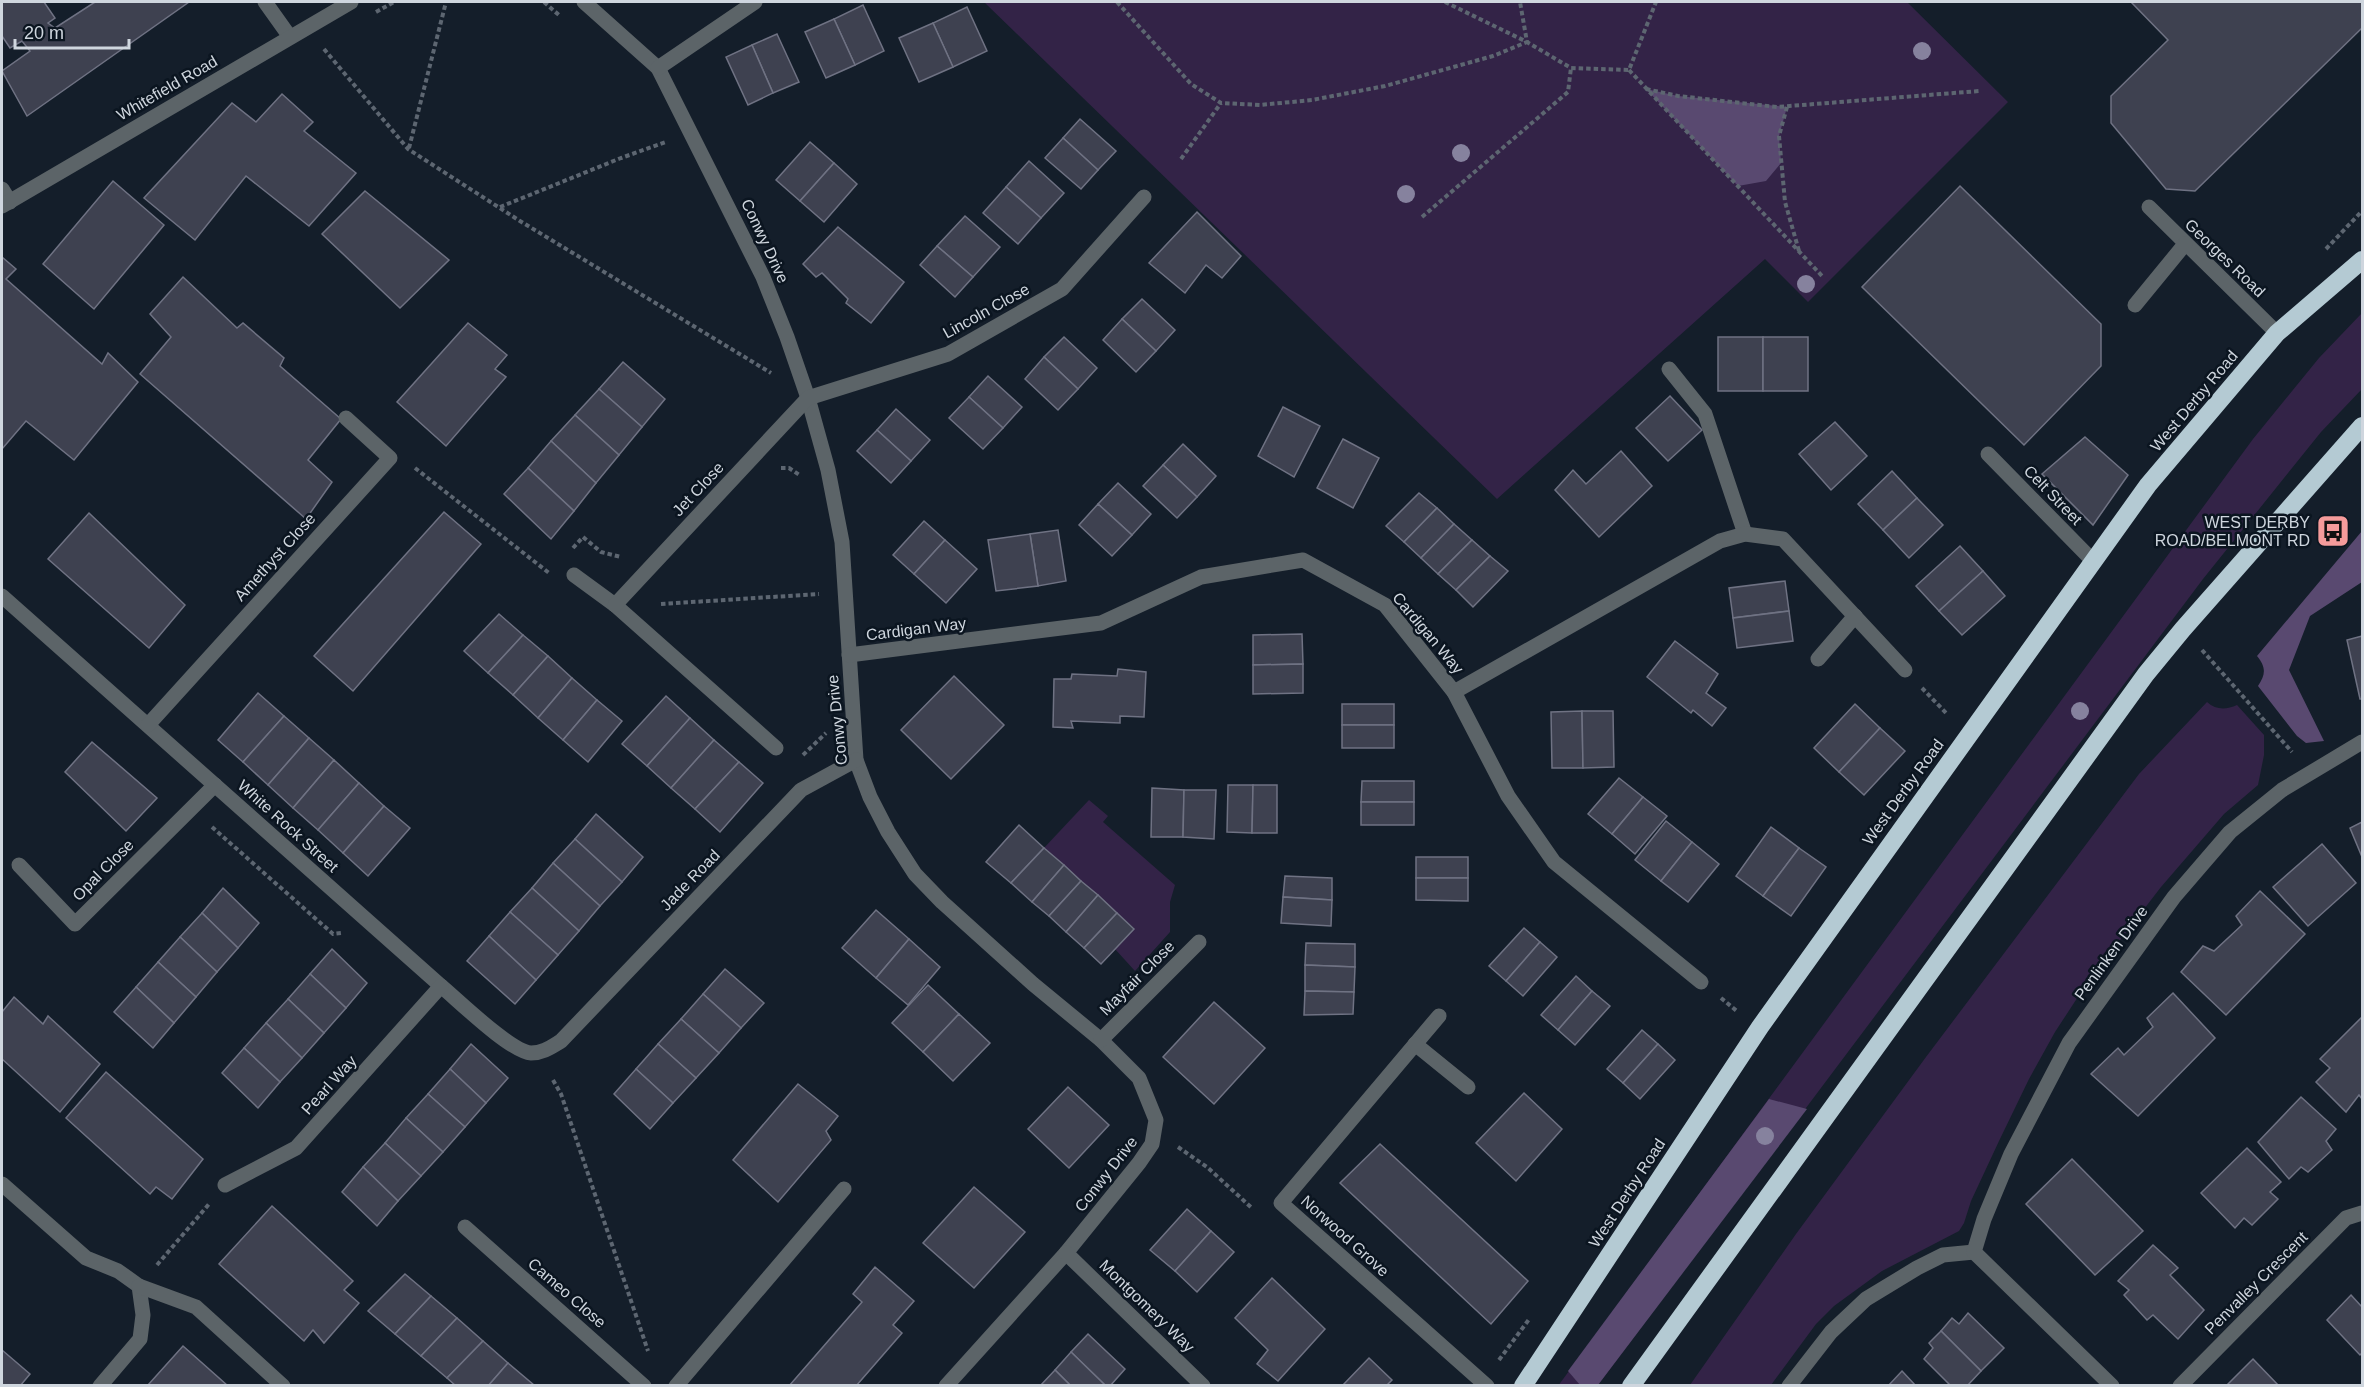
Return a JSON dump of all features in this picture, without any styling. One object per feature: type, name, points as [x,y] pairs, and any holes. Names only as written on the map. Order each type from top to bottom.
[{"type":"highway","name":"West Derby Road","points":[[1523,1386],[1760,1027],[2148,485],[2277,333],[2362,260]]},
{"type":"highway","points":[[1631,1386],[2146,674],[2362,426]]},
{"type":"street","points":[[265,2],[290,37]]},
{"type":"street","name":"Whitefield Road","points":[[4,199],[351,2]]},
{"type":"street","name":"Conwy Drive","points":[[584,2],[658,68],[764,277],[808,398],[828,470],[842,542],[856,760],[884,823],[915,874],[942,902],[1033,984],[1101,1040],[1139,1078],[1155,1120],[1152,1144],[1066,1253],[946,1386]]},
{"type":"street","points":[[658,68],[755,2]]},
{"type":"street","name":"Lincoln Close","points":[[808,398],[948,354],[1062,290],[1144,197]]},
{"type":"street","name":"Georges Road","points":[[2149,207],[2277,333]]},
{"type":"street","points":[[2135,305],[2185,244]]},
{"type":"street","points":[[1669,369],[1705,414],[1745,534]]},
{"type":"street","name":"Jet Close","points":[[615,605],[808,398]]},
{"type":"street","points":[[346,418],[390,458]]},
{"type":"street","name":"Celt Street","points":[[1988,454],[2093,561]]},
{"type":"street","name":"Amethyst Close","points":[[148,725],[390,458]]},
{"type":"street","name":"Cardigan Way","points":[[849,655],[1101,623],[1201,577],[1303,560],[1385,605],[1454,692],[1720,541],[1745,534],[1784,539],[1905,670]]},
{"type":"street","points":[[574,575],[615,605],[776,748]]},
{"type":"street","name":"White Rock Street","points":[[2,596],[441,986],[513,1046],[529,1053],[547,1050],[561,1041]]},
{"type":"street","points":[[1818,659],[1855,616]]},
{"type":"street","points":[[1454,692],[1508,796],[1554,862],[1701,982]]},
{"type":"street","name":"Penlinken Drive","points":[[1974,1252],[1984,1219],[2012,1154],[2069,1043],[2174,897],[2230,832],[2282,790],[2362,742]]},
{"type":"street","name":"Jade Road","points":[[561,1041],[801,790],[856,760]]},
{"type":"street","name":"Opal Close","points":[[19,865],[75,924],[215,784]]},
{"type":"street","name":"Mayfair Close","points":[[1101,1040],[1199,942]]},
{"type":"street","name":"Pearl Way","points":[[225,1185],[296,1148],[441,986]]},
{"type":"street","name":"Norwood Grove","points":[[1439,1016],[1281,1203],[1487,1386]]},
{"type":"street","points":[[1415,1044],[1468,1086]]},
{"type":"street","points":[[2,1184],[86,1258],[118,1271],[139,1286],[196,1307],[283,1386]]},
{"type":"street","points":[[676,1386],[844,1189]]},
{"type":"street","name":"Penvalley Crescent","points":[[2180,1386],[2346,1218],[2362,1213]]},
{"type":"street","name":"Cameo Close","points":[[465,1227],[644,1386]]},
{"type":"street","points":[[1789,1386],[1831,1332],[1866,1299],[1943,1255],[1974,1252],[2112,1386]]},
{"type":"street","name":"Montgomery Way","points":[[1066,1253],[1203,1386]]},
{"type":"street","points":[[100,1386],[140,1339],[144,1315],[139,1286]]},
{"type":"path","points":[[408,149],[446,2]]},
{"type":"path","points":[[544,2],[561,17]]},
{"type":"path","points":[[1117,2],[1191,84],[1221,103],[1270,104],[1312,100],[1385,86],[1493,56],[1527,42]]},
{"type":"path","points":[[1445,2],[1527,42],[1572,68],[1629,70],[1823,277]]},
{"type":"path","points":[[1520,2],[1527,42]]},
{"type":"path","points":[[1629,70],[1656,2]]},
{"type":"path","points":[[320,44],[408,149],[773,374]]},
{"type":"path","points":[[1422,217],[1568,92],[1572,68]]},
{"type":"path","points":[[1646,89],[1678,96],[1787,107],[1979,91]]},
{"type":"path","points":[[1181,159],[1221,103]]},
{"type":"path","points":[[1787,107],[1779,136],[1785,202],[1799,251]]},
{"type":"path","points":[[499,207],[670,141],[666,132]]},
{"type":"path","points":[[390,458],[418,469],[549,573],[574,575]]},
{"type":"path","points":[[778,468],[789,468],[801,476],[807,484]]},
{"type":"path","points":[[818,583],[820,605]]},
{"type":"path","points":[[661,596],[661,605],[819,594]]},
{"type":"path","points":[[2183,629],[2310,773]]},
{"type":"path","points":[[1905,670],[1968,735]]},
{"type":"path","points":[[802,757],[831,728]]},
{"type":"path","points":[[1701,982],[1760,1027]]},
{"type":"path","points":[[553,1080],[561,1094],[649,1356]]},
{"type":"path","points":[[1178,1147],[1207,1167],[1258,1214]]},
{"type":"path","points":[[139,1286],[225,1185]]},
{"type":"shaded area","points":[[984,2],[1907,2],[2008,102],[1808,302],[1765,259],[1497,499]]},
{"type":"shaded area","points":[[1646,89],[1678,96],[1787,107],[1779,136],[1781,163],[1766,181],[1738,186]]},
{"type":"shaded area","points":[[2362,313],[2362,389],[2321,432],[2203,579],[1598,1385],[1558,1386],[2253,439],[2319,358]]},
{"type":"shaded area","points":[[2362,531],[2362,582],[2310,616],[2289,670],[2324,741],[2306,743],[2297,736],[2258,686],[2264,671],[2257,656]]},
{"type":"shaded area","points":[[2207,702],[2214,707],[2221,708],[2237,705],[2264,735],[2264,755],[2258,785],[2224,814],[2161,887],[2087,983],[2055,1032],[2029,1079],[1959,1231],[1882,1271],[1834,1306],[1816,1324],[1771,1385],[1690,1385],[1796,1234],[1926,1057],[2139,774]]},
{"type":"shaded area","points":[[1089,800],[1108,816],[1103,822],[1175,885],[1170,902],[1170,932],[1135,971],[1115,949],[1134,928],[1044,848]]},
{"type":"shaded area","points":[[1769,1099],[1807,1109],[1598,1385],[1580,1385],[1568,1371]]},
{"type":"building","points":[[2,2],[44,2],[55,18],[48,23],[55,28],[95,2],[189,2],[27,116],[2,71],[30,51],[22,41],[10,48],[2,36]]},
{"type":"building","points":[[2131,2],[2362,2],[2362,28],[2195,191],[2166,189],[2111,123],[2111,96],[2168,40]]},
{"type":"building","points":[[863,5],[884,51],[855,65],[834,19]]},
{"type":"building","points":[[967,7],[987,51],[953,67],[933,23]]},
{"type":"building","points":[[834,19],[855,65],[826,78],[805,32]]},
{"type":"building","points":[[933,23],[953,67],[919,82],[899,38]]},
{"type":"building","points":[[777,34],[799,82],[773,93],[752,45]]},
{"type":"building","points":[[752,45],[773,93],[748,105],[726,57]]},
{"type":"building","points":[[282,94],[313,122],[304,131],[356,173],[309,226],[246,176],[195,240],[144,198],[232,103],[256,122]]},
{"type":"building","points":[[1080,119],[1116,151],[1098,170],[1063,138]]},
{"type":"building","points":[[1063,138],[1098,170],[1081,189],[1045,158]]},
{"type":"building","points":[[810,142],[834,163],[800,201],[776,180]]},
{"type":"building","points":[[1029,161],[1064,193],[1041,218],[1006,187]]},
{"type":"building","points":[[834,163],[857,184],[824,222],[800,201]]},
{"type":"building","points":[[113,181],[164,225],[94,309],[43,264]]},
{"type":"building","points":[[1960,186],[2101,324],[2101,366],[2024,445],[1862,287]]},
{"type":"building","points":[[1006,187],[1041,218],[1018,244],[983,213]]},
{"type":"building","points":[[365,191],[449,260],[400,308],[322,234]]},
{"type":"building","points":[[1197,212],[1241,256],[1222,278],[1206,265],[1185,293],[1149,263]]},
{"type":"building","points":[[965,216],[1000,247],[973,277],[937,246]]},
{"type":"building","points":[[838,227],[904,282],[871,323],[846,303],[848,299],[822,273],[816,277],[803,264]]},
{"type":"building","points":[[937,246],[973,277],[955,297],[920,265]]},
{"type":"building","points":[[2,257],[16,269],[6,279],[102,364],[108,353],[138,382],[74,460],[26,421],[2,449]]},
{"type":"building","points":[[183,277],[237,328],[243,323],[284,358],[280,366],[341,419],[308,460],[332,482],[306,519],[140,374],[171,337],[150,314]]},
{"type":"building","points":[[1142,299],[1175,330],[1156,351],[1122,319]]},
{"type":"building","points":[[1122,319],[1156,351],[1136,372],[1103,340]]},
{"type":"building","points":[[468,323],[507,355],[495,369],[506,377],[446,446],[397,402]]},
{"type":"building","points":[[1064,337],[1097,368],[1078,389],[1044,357]]},
{"type":"building","points":[[1718,337],[1763,337],[1763,391],[1718,391]]},
{"type":"building","points":[[1763,337],[1808,337],[1808,391],[1763,391]]},
{"type":"building","points":[[1044,357],[1078,389],[1058,410],[1025,379]]},
{"type":"building","points":[[623,362],[665,399],[642,427],[599,389]]},
{"type":"building","points":[[988,376],[1022,407],[1003,428],[969,397]]},
{"type":"building","points":[[599,389],[642,427],[619,455],[575,415]]},
{"type":"building","points":[[1670,396],[1702,430],[1668,461],[1636,428]]},
{"type":"building","points":[[969,397],[1003,428],[983,449],[949,418]]},
{"type":"building","points":[[1283,407],[1320,426],[1294,477],[1258,456]]},
{"type":"building","points":[[896,409],[930,440],[911,461],[877,430]]},
{"type":"building","points":[[575,415],[619,455],[596,483],[551,441]]},
{"type":"building","points":[[1835,422],[1867,456],[1831,490],[1799,454]]},
{"type":"building","points":[[877,430],[911,461],[891,483],[857,451]]},
{"type":"building","points":[[2085,437],[2128,475],[2093,525],[2042,474]]},
{"type":"building","points":[[1343,439],[1379,458],[1353,508],[1317,488]]},
{"type":"building","points":[[551,441],[596,483],[574,511],[528,468]]},
{"type":"building","points":[[1183,444],[1216,476],[1197,497],[1163,465]]},
{"type":"building","points":[[1621,451],[1652,486],[1599,537],[1555,490],[1573,470],[1586,484]]},
{"type":"building","points":[[1163,465],[1197,497],[1177,518],[1143,486]]},
{"type":"building","points":[[528,468],[574,511],[551,539],[504,494]]},
{"type":"building","points":[[1892,471],[1917,498],[1883,530],[1858,504]]},
{"type":"building","points":[[1118,483],[1151,514],[1132,535],[1098,504]]},
{"type":"building","points":[[1419,493],[1437,508],[1404,542],[1386,526]]},
{"type":"building","points":[[1917,498],[1943,525],[1909,558],[1883,530]]},
{"type":"building","points":[[1098,504],[1132,535],[1112,556],[1079,525]]},
{"type":"building","points":[[1437,508],[1454,524],[1421,558],[1404,542]]},
{"type":"building","points":[[444,512],[481,544],[353,691],[314,656]]},
{"type":"building","points":[[89,513],[185,605],[149,648],[48,559]]},
{"type":"building","points":[[924,521],[945,540],[914,574],[893,555]]},
{"type":"building","points":[[1454,524],[1472,540],[1438,574],[1421,558]]},
{"type":"building","points":[[1058,530],[1066,581],[1038,586],[1030,534]]},
{"type":"building","points":[[1030,534],[1038,586],[996,591],[988,540]]},
{"type":"building","points":[[945,540],[977,569],[946,603],[914,574]]},
{"type":"building","points":[[1472,540],[1490,556],[1456,590],[1438,574]]},
{"type":"building","points":[[1960,546],[1983,571],[1939,611],[1916,586]]},
{"type":"building","points":[[1490,556],[1508,571],[1473,607],[1456,590]]},
{"type":"building","points":[[1983,571],[2005,596],[1962,635],[1939,611]]},
{"type":"building","points":[[1785,581],[1789,611],[1733,618],[1729,588]]},
{"type":"building","points":[[1789,611],[1793,641],[1737,648],[1733,618]]},
{"type":"building","points":[[499,614],[523,635],[488,673],[464,651]]},
{"type":"building","points":[[1302,634],[1303,664],[1253,665],[1253,635]]},
{"type":"building","points":[[523,635],[548,656],[513,695],[488,673]]},
{"type":"building","points":[[2362,636],[2362,699],[2360,699],[2347,640]]},
{"type":"building","points":[[1675,641],[1718,674],[1706,693],[1726,708],[1712,726],[1693,710],[1691,713],[1647,677]]},
{"type":"building","points":[[548,656],[572,678],[538,718],[513,695]]},
{"type":"building","points":[[1303,664],[1303,693],[1253,694],[1253,665]]},
{"type":"building","points":[[1118,669],[1146,672],[1144,717],[1120,716],[1120,723],[1071,721],[1073,728],[1053,727],[1054,679],[1071,679],[1072,674],[1117,676]]},
{"type":"building","points":[[954,676],[1004,725],[951,779],[901,730]]},
{"type":"building","points":[[572,678],[597,700],[563,740],[538,718]]},
{"type":"building","points":[[258,693],[284,716],[243,762],[218,740]]},
{"type":"building","points":[[666,696],[690,718],[647,766],[622,744]]},
{"type":"building","points":[[597,700],[622,721],[588,762],[563,740]]},
{"type":"building","points":[[1342,704],[1394,704],[1394,725],[1342,725]]},
{"type":"building","points":[[1855,704],[1880,728],[1839,772],[1814,748]]},
{"type":"building","points":[[1582,711],[1583,768],[1552,768],[1551,712]]},
{"type":"building","points":[[1582,711],[1613,711],[1614,767],[1583,768]]},
{"type":"building","points":[[284,716],[309,738],[268,785],[243,762]]},
{"type":"building","points":[[690,718],[714,740],[671,788],[647,766]]},
{"type":"building","points":[[1342,725],[1394,725],[1394,748],[1342,748]]},
{"type":"building","points":[[1880,728],[1905,751],[1864,795],[1839,772]]},
{"type":"building","points":[[309,738],[334,760],[293,808],[268,785]]},
{"type":"building","points":[[714,740],[739,762],[695,809],[671,788]]},
{"type":"building","points":[[92,742],[157,798],[126,831],[65,772]]},
{"type":"building","points":[[334,760],[359,783],[318,830],[293,808]]},
{"type":"building","points":[[739,762],[763,783],[720,832],[695,809]]},
{"type":"building","points":[[1619,778],[1643,797],[1612,834],[1588,814]]},
{"type":"building","points":[[1362,781],[1414,781],[1414,802],[1361,802]]},
{"type":"building","points":[[359,783],[384,806],[343,853],[318,830]]},
{"type":"building","points":[[1228,785],[1253,785],[1252,833],[1227,832]]},
{"type":"building","points":[[1253,785],[1277,785],[1277,833],[1252,833]]},
{"type":"building","points":[[1152,788],[1184,790],[1183,837],[1151,837]]},
{"type":"building","points":[[1184,790],[1216,790],[1214,839],[1183,837]]},
{"type":"building","points":[[1643,797],[1667,816],[1635,854],[1612,834]]},
{"type":"building","points":[[1361,802],[1414,802],[1414,825],[1361,825]]},
{"type":"building","points":[[384,806],[410,828],[368,876],[343,853]]},
{"type":"building","points":[[596,814],[643,857],[622,882],[575,839]]},
{"type":"building","points":[[1666,821],[1692,842],[1661,881],[1635,860]]},
{"type":"building","points":[[2362,822],[2362,857],[2350,828]]},
{"type":"building","points":[[1019,825],[1044,848],[1011,883],[986,862]]},
{"type":"building","points":[[1771,827],[1799,848],[1763,896],[1736,876]]},
{"type":"building","points":[[575,839],[622,882],[600,906],[553,863]]},
{"type":"building","points":[[1692,842],[1719,864],[1688,902],[1661,881]]},
{"type":"building","points":[[2322,844],[2356,883],[2308,926],[2273,887]]},
{"type":"building","points":[[1044,848],[1064,865],[1032,902],[1011,883]]},
{"type":"building","points":[[1799,848],[1826,867],[1791,916],[1763,896]]},
{"type":"building","points":[[1416,857],[1468,857],[1468,878],[1416,878]]},
{"type":"building","points":[[553,863],[600,906],[579,931],[532,888]]},
{"type":"building","points":[[1064,865],[1081,881],[1049,916],[1032,902]]},
{"type":"building","points":[[1285,876],[1332,878],[1332,900],[1283,897]]},
{"type":"building","points":[[1416,878],[1468,878],[1468,901],[1416,900]]},
{"type":"building","points":[[1081,881],[1098,895],[1066,932],[1049,916]]},
{"type":"building","points":[[223,888],[259,923],[238,948],[202,913]]},
{"type":"building","points":[[532,888],[579,931],[558,955],[510,912]]},
{"type":"building","points":[[2260,891],[2305,934],[2226,1015],[2181,972],[2203,946],[2214,951],[2242,925],[2236,916]]},
{"type":"building","points":[[1098,895],[1117,913],[1084,948],[1066,932]]},
{"type":"building","points":[[1283,897],[1332,900],[1331,926],[1281,923]]},
{"type":"building","points":[[876,910],[909,939],[876,978],[842,948]]},
{"type":"building","points":[[510,912],[558,955],[536,980],[489,936]]},
{"type":"building","points":[[202,913],[238,948],[217,972],[180,937]]},
{"type":"building","points":[[1117,913],[1134,929],[1101,964],[1084,948]]},
{"type":"building","points":[[1524,928],[1540,942],[1506,981],[1489,966]]},
{"type":"building","points":[[489,936],[536,980],[515,1004],[467,961]]},
{"type":"building","points":[[180,937],[217,972],[196,997],[158,962]]},
{"type":"building","points":[[909,939],[940,967],[908,1005],[876,978]]},
{"type":"building","points":[[1540,942],[1557,957],[1523,996],[1506,981]]},
{"type":"building","points":[[1306,943],[1355,944],[1355,967],[1305,965]]},
{"type":"building","points":[[332,949],[367,983],[346,1008],[310,974]]},
{"type":"building","points":[[158,962],[196,997],[174,1023],[136,987]]},
{"type":"building","points":[[1305,965],[1355,967],[1354,992],[1305,991]]},
{"type":"building","points":[[725,969],[764,1003],[741,1028],[703,994]]},
{"type":"building","points":[[310,974],[346,1008],[324,1033],[288,999]]},
{"type":"building","points":[[1576,976],[1592,991],[1558,1030],[1541,1015]]},
{"type":"building","points":[[928,985],[959,1014],[923,1052],[892,1023]]},
{"type":"building","points":[[136,987],[174,1023],[153,1048],[114,1012]]},
{"type":"building","points":[[1305,991],[1354,992],[1353,1014],[1304,1015]]},
{"type":"building","points":[[1592,991],[1610,1006],[1575,1045],[1558,1030]]},
{"type":"building","points":[[2173,993],[2215,1038],[2138,1116],[2091,1074],[2118,1048],[2124,1055],[2153,1027],[2147,1018]]},
{"type":"building","points":[[703,994],[741,1028],[719,1053],[681,1019]]},
{"type":"building","points":[[14,997],[43,1024],[48,1016],[100,1064],[60,1112],[2,1059],[2,1012]]},
{"type":"building","points":[[288,999],[324,1033],[302,1058],[266,1023]]},
{"type":"building","points":[[1214,1002],[1265,1048],[1214,1104],[1163,1057]]},
{"type":"building","points":[[959,1014],[990,1043],[953,1081],[923,1052]]},
{"type":"building","points":[[2362,1017],[2362,1099],[2359,1095],[2346,1112],[2316,1082],[2330,1068],[2320,1059]]},
{"type":"building","points":[[681,1019],[719,1053],[696,1078],[658,1044]]},
{"type":"building","points":[[266,1023],[302,1058],[280,1082],[244,1048]]},
{"type":"building","points":[[1642,1030],[1658,1044],[1623,1083],[1607,1069]]},
{"type":"building","points":[[471,1044],[508,1078],[486,1103],[450,1069]]},
{"type":"building","points":[[658,1044],[696,1078],[673,1103],[636,1069]]},
{"type":"building","points":[[1658,1044],[1675,1060],[1640,1099],[1623,1083]]},
{"type":"building","points":[[244,1048],[280,1082],[258,1108],[222,1073]]},
{"type":"building","points":[[450,1069],[486,1103],[465,1127],[428,1094]]},
{"type":"building","points":[[636,1069],[673,1103],[650,1129],[614,1094]]},
{"type":"building","points":[[106,1072],[203,1159],[172,1199],[156,1187],[150,1194],[66,1118]]},
{"type":"building","points":[[798,1084],[838,1116],[826,1131],[831,1140],[778,1202],[733,1160]]},
{"type":"building","points":[[1068,1087],[1109,1125],[1069,1168],[1028,1129]]},
{"type":"building","points":[[1524,1093],[1562,1129],[1516,1181],[1476,1143]]},
{"type":"building","points":[[428,1094],[465,1127],[443,1152],[406,1118]]},
{"type":"building","points":[[2301,1097],[2336,1129],[2326,1141],[2332,1150],[2308,1172],[2301,1167],[2289,1179],[2258,1142]]},
{"type":"building","points":[[406,1118],[443,1152],[421,1176],[385,1143]]},
{"type":"building","points":[[385,1143],[421,1176],[398,1201],[363,1167]]},
{"type":"building","points":[[1380,1144],[1528,1281],[1491,1324],[1340,1183]]},
{"type":"building","points":[[2247,1148],[2281,1182],[2270,1192],[2278,1199],[2252,1225],[2244,1218],[2235,1228],[2201,1193]]},
{"type":"building","points":[[2072,1159],[2143,1231],[2095,1275],[2026,1204]]},
{"type":"building","points":[[363,1167],[398,1201],[377,1226],[342,1192]]},
{"type":"building","points":[[974,1187],[1025,1232],[974,1288],[923,1243]]},
{"type":"building","points":[[272,1206],[353,1281],[344,1290],[359,1303],[324,1343],[313,1330],[304,1341],[219,1264]]},
{"type":"building","points":[[1187,1209],[1211,1231],[1175,1271],[1150,1250]]},
{"type":"building","points":[[1211,1231],[1234,1252],[1197,1292],[1175,1271]]},
{"type":"building","points":[[2153,1245],[2178,1268],[2170,1275],[2204,1310],[2178,1339],[2153,1315],[2147,1320],[2124,1295],[2129,1290],[2118,1281]]},
{"type":"building","points":[[875,1267],[914,1301],[893,1325],[902,1333],[856,1386],[789,1386],[862,1302],[853,1294]]},
{"type":"building","points":[[405,1274],[431,1296],[395,1334],[368,1311]]},
{"type":"building","points":[[1272,1278],[1325,1329],[1278,1381],[1257,1364],[1268,1350],[1235,1318]]},
{"type":"building","points":[[2351,1295],[2362,1307],[2362,1353],[2360,1355],[2327,1320]]},
{"type":"building","points":[[431,1296],[457,1318],[421,1356],[395,1334]]},
{"type":"building","points":[[1968,1313],[2004,1348],[1981,1371],[1941,1331],[1952,1318],[1959,1324]]},
{"type":"building","points":[[457,1318],[483,1341],[447,1378],[421,1356]]},
{"type":"building","points":[[1941,1331],[1981,1371],[1967,1386],[1951,1386],[1924,1359],[1933,1348],[1929,1343]]},
{"type":"building","points":[[1088,1334],[1125,1369],[1110,1386],[1106,1386],[1071,1352]]},
{"type":"building","points":[[483,1341],[508,1363],[488,1386],[456,1386],[447,1378]]},
{"type":"building","points":[[183,1346],[228,1386],[148,1385]]},
{"type":"building","points":[[2,1350],[30,1374],[20,1386],[2,1386]]},
{"type":"building","points":[[1071,1352],[1106,1386],[1071,1386],[1055,1370]]},
{"type":"building","points":[[1369,1358],[1392,1380],[1386,1386],[1342,1386]]},
{"type":"building","points":[[2253,1359],[2279,1386],[2226,1386]]},
{"type":"building","points":[[508,1363],[534,1385],[488,1386]]},
{"type":"building","points":[[1055,1370],[1071,1386],[1040,1386]]},
{"type":"building","points":[[1902,1371],[1916,1386],[1888,1386]]},
{"type":"place","name":"WEST DERBY ROAD/BELMONT RD","points":[[2333,531]]}]
